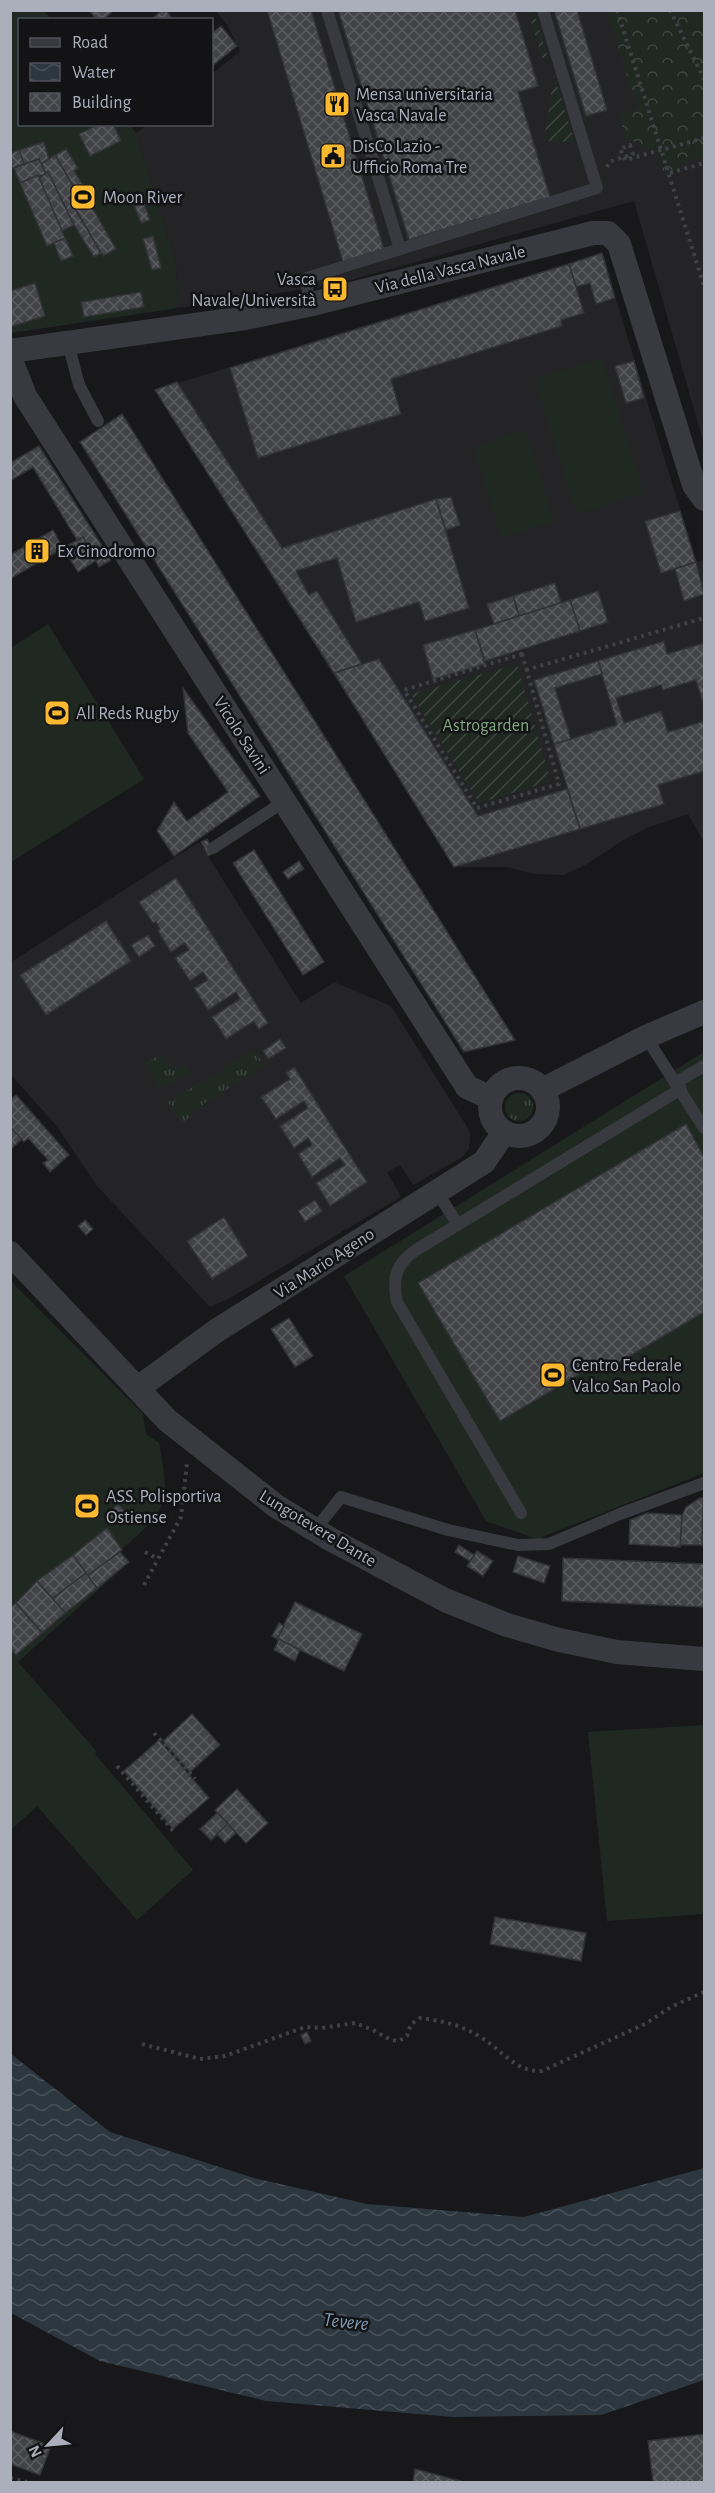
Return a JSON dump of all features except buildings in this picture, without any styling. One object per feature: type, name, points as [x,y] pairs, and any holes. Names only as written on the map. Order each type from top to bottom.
[{"type":"street","name":"Via della Vasca Navale","points":[[10,351],[245,318],[308,305],[593,233],[608,233],[619,244],[690,473],[694,484],[705,500]]},
{"type":"street","name":"Vicolo Savini","points":[[10,358],[25,396],[467,1087],[491,1098]]},
{"type":"street","points":[[542,1090],[646,1037],[705,1012]]},
{"type":"street","points":[[518,1078],[527,1079],[542,1090],[548,1108],[540,1126],[533,1132],[523,1136],[504,1132],[496,1126],[491,1117],[491,1098],[501,1083],[518,1078]]},
{"type":"street","name":"Via Mario Ageno","points":[[138,1388],[216,1331],[484,1162],[504,1132]]},
{"type":"street","name":"Lungotevere Dante","points":[[10,1253],[167,1420],[276,1506],[315,1530],[445,1600],[507,1625],[559,1640],[617,1652],[705,1659]]},
{"type":"lane","points":[[327,10],[400,249]]},
{"type":"lane","points":[[308,305],[307,278],[597,188],[543,10]]},
{"type":"lane","points":[[68,343],[79,385],[98,421]]},
{"type":"lane","points":[[213,848],[285,801]]},
{"type":"lane","points":[[646,1037],[704,1122]]},
{"type":"lane","points":[[521,1513],[397,1302],[394,1287],[397,1272],[404,1258],[458,1226],[679,1085],[705,1066]]},
{"type":"lane","points":[[437,1192],[458,1226]]},
{"type":"lane","points":[[315,1530],[341,1497],[448,1530],[518,1545],[549,1544],[620,1514],[705,1483]]},
{"type":"path","points":[[617,10],[705,286]]},
{"type":"path","points":[[670,10],[705,79]]},
{"type":"path","points":[[597,188],[609,162],[617,160],[625,157],[633,154],[630,145],[620,149],[623,154],[625,160],[661,148],[705,138]]},
{"type":"path","points":[[670,173],[705,163]]},
{"type":"path","points":[[526,670],[705,618]]},
{"type":"path","points":[[522,654],[526,670],[559,784],[477,808],[404,690],[522,654]]},
{"type":"path","points":[[144,1585],[181,1517],[186,1467]]},
{"type":"path","points":[[145,1552],[158,1559]]},
{"type":"path","points":[[154,1733],[195,1779]]},
{"type":"path","points":[[117,1766],[176,1834]]},
{"type":"path","points":[[142,2044],[200,2059],[225,2056],[305,2027],[322,2028],[355,2023],[391,2040],[399,2041],[407,2036],[411,2024],[420,2018],[454,2023],[483,2038],[509,2060],[530,2071],[542,2071],[645,2024],[671,2007],[705,1992]]},
{"type":"path","points":[[10,2478],[27,2482]]},
{"type":"shaded area","points":[[216,11],[704,11],[704,444],[634,201],[333,285],[178,308],[176,262],[136,133],[146,126],[213,126],[213,73],[240,51],[228,26]]},
{"type":"shaded area","points":[[602,253],[696,562],[704,560],[704,842],[688,814],[652,826],[625,839],[585,865],[564,875],[535,874],[506,867],[454,867],[155,390]]},
{"type":"shaded area","points":[[199,842],[301,1003],[334,982],[391,1006],[469,1130],[470,1137],[469,1149],[461,1158],[413,1185],[400,1165],[387,1172],[401,1197],[230,1298],[210,1307],[98,1187],[55,1124],[11,1075],[11,962]]},
{"type":"green space","name":"Moon River","points":[[11,11],[44,11],[50,18],[18,18],[18,126],[131,126],[136,133],[176,262],[178,308],[11,333]]},
{"type":"green space","points":[[528,11],[534,11],[548,59],[543,60]]},
{"type":"green space","points":[[607,11],[704,11],[704,157],[679,164],[679,170],[665,176],[655,148],[640,151],[637,141],[627,142],[619,115],[637,109]]},
{"type":"green space","points":[[554,75],[575,143],[544,140]]},
{"type":"green space","points":[[602,358],[644,493],[576,514],[534,379]]},
{"type":"green space","points":[[526,430],[554,521],[501,538],[473,447]]},
{"type":"green space","name":"All Reds Rugby","points":[[48,624],[144,779],[11,862],[11,648]]},
{"type":"green space","name":"Astrogarden","points":[[517,664],[551,781],[479,803],[411,694]]},
{"type":"green space","points":[[254,1050],[264,1065],[193,1111],[194,1115],[181,1123],[168,1102]]},
{"type":"green space","name":"Centro Federale Valco San Paolo","points":[[704,1052],[704,1473],[537,1539],[486,1521],[344,1276]]},
{"type":"green space","points":[[162,1054],[172,1070],[185,1063],[190,1072],[159,1090],[144,1064]]},
{"type":"green space","points":[[519,1093],[529,1097],[533,1107],[529,1117],[519,1121],[509,1117],[505,1107],[509,1097]]},
{"type":"green space","points":[[11,1281],[143,1414],[146,1434],[159,1443],[165,1481],[162,1505],[148,1525],[120,1551],[129,1562],[18,1662],[97,1752],[95,1754],[193,1870],[137,1920],[37,1806],[11,1830]]},
{"type":"green space","points":[[704,1725],[704,1914],[607,1921],[588,1732]]},
{"type":"water","name":"Tevere","points":[[11,2054],[110,2132],[254,2178],[367,2204],[524,2217],[704,2168],[704,2380],[601,2415],[453,2417],[266,2401],[100,2361],[11,2313]]},
{"type":"place","name":"Mensa universitaria Vasca Navale","points":[[337,104]]},
{"type":"place","name":"DisCo Lazio - Ufficio Roma Tre","points":[[333,156]]},
{"type":"place","name":"Moon River","points":[[83,197]]},
{"type":"place","name":"Vasca Navale/Università","points":[[335,289]]},
{"type":"place","name":"Ex Cinodromo","points":[[37,551]]},
{"type":"place","name":"All Reds Rugby","points":[[57,713]]},
{"type":"place","name":"Centro Federale Valco San Paolo","points":[[553,1375]]},
{"type":"place","name":"ASS. Polisportiva Ostiense","points":[[87,1506]]}]
